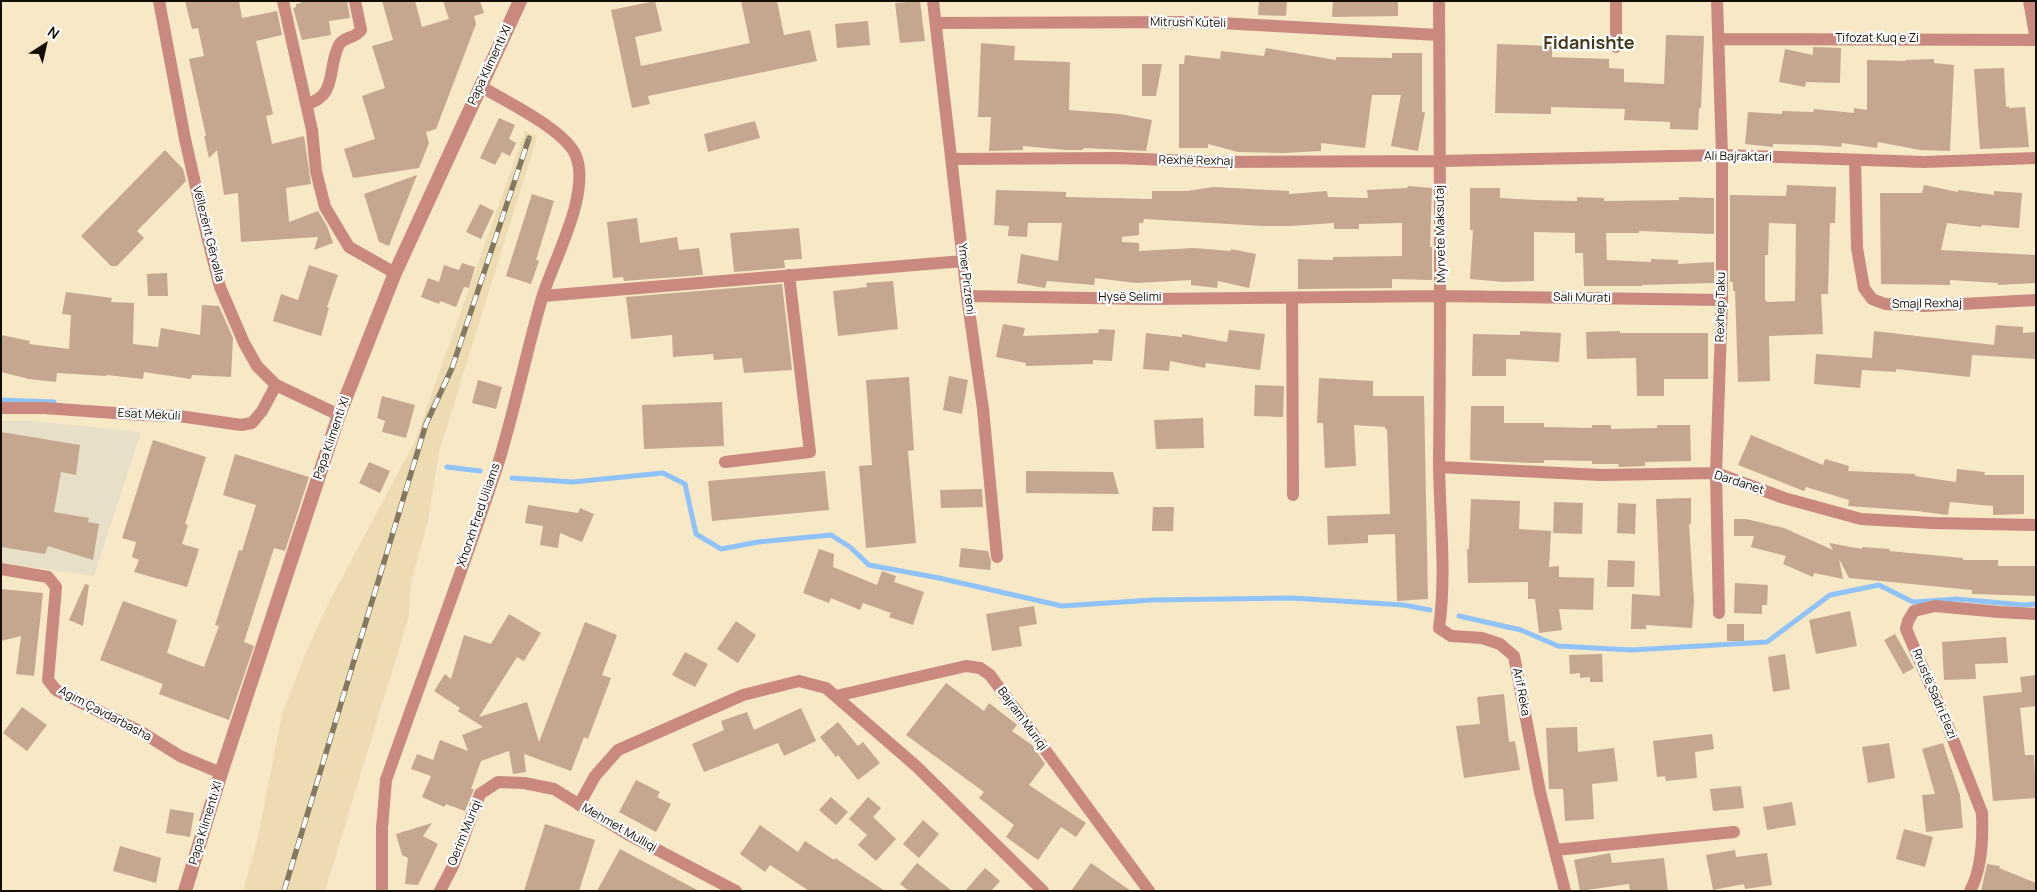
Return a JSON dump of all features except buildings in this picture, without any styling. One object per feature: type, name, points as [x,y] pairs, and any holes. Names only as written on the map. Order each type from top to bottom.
[{"type":"street","name":"Vëllezërit Gërvalla","points":[[159,1],[184,138],[206,236],[220,287],[244,343],[257,366],[276,385],[339,415]]},
{"type":"street","points":[[283,1],[312,130],[316,171],[325,207],[349,247],[395,273]]},
{"type":"street","points":[[306,104],[316,103],[324,95],[332,75],[339,45],[343,40],[357,36],[361,30],[355,1]]},
{"type":"street","name":"Papa Klimenti XI","points":[[185,891],[221,773],[339,415],[395,273],[520,1]]},
{"type":"street","name":"Ymer Prizreni","points":[[933,1],[963,261],[983,409],[997,558]]},
{"type":"street","name":"Myrvete Maksutaj","points":[[1439,1],[1442,296],[1439,466]]},
{"type":"street","points":[[1616,1],[1616,47]]},
{"type":"street","name":"Rexhep Taku","points":[[1717,1],[1722,156],[1722,300],[1716,473],[1719,614]]},
{"type":"street","points":[[2029,1],[2036,40]]},
{"type":"street","name":"Mitrush Kuteli","points":[[936,24],[1202,22],[1439,35]]},
{"type":"street","name":"Tifozat Kuq e Zi","points":[[1718,39],[2036,40]]},
{"type":"street","name":"Xhorxh Fred Uiliams","points":[[382,891],[382,828],[386,780],[498,462],[543,296],[571,219],[578,192],[579,172],[576,156],[567,142],[555,131],[480,86]]},
{"type":"street","name":"Ali Bajraktari","points":[[1440,161],[1722,156],[1924,162],[2036,158]]},
{"type":"street","name":"Rexhë Rexhaj","points":[[952,159],[1117,158],[1216,162],[1440,161]]},
{"type":"street","name":"Smajl Rexhaj","points":[[1855,160],[1856,248],[1864,288],[1872,299],[1885,304],[1925,306],[2036,300]]},
{"type":"street","points":[[543,296],[963,261]]},
{"type":"street","points":[[725,462],[810,452],[789,275]]},
{"type":"street","name":"Hysë Selimi","points":[[968,296],[1150,299],[1442,296]]},
{"type":"street","name":"Sali Murati","points":[[1442,296],[1722,300]]},
{"type":"street","points":[[1292,298],[1293,495]]},
{"type":"street","name":"Esat Mekuli","points":[[1,408],[44,408],[178,416],[241,425],[252,423],[262,410],[276,385]]},
{"type":"street","name":"Dardanet","points":[[1439,466],[1601,475],[1716,473],[1784,498],[1861,518],[1932,523],[2036,524]]},
{"type":"street","name":"Arif Reka","points":[[1439,466],[1443,570],[1442,602],[1438,628],[1451,636],[1482,638],[1500,644],[1514,656],[1540,792],[1565,891]]},
{"type":"street","name":"Agim Çavdarbasha","points":[[1,569],[48,577],[56,587],[48,680],[56,690],[143,734],[180,756],[221,773]]},
{"type":"street","name":"Rrustë Sadri Elezi","points":[[1970,891],[1976,878],[1982,813],[1942,710],[1906,629],[1914,611],[1935,606],[2033,614]]},
{"type":"street","name":"Bajram Muriqi","points":[[836,696],[966,666],[980,668],[990,675],[1150,891]]},
{"type":"street","points":[[579,805],[595,776],[618,750],[743,696],[799,681],[826,688],[836,696],[916,766],[1043,891]]},
{"type":"street","name":"Mehmet Mulliqi","points":[[498,782],[524,783],[554,789],[627,834],[736,891]]},
{"type":"street","name":"Qerim Muriqi","points":[[440,891],[453,866],[480,794],[498,782]]},
{"type":"street","points":[[1555,850],[1734,832]]},
{"type":"shaded area","points":[[525,131],[537,137],[439,452],[428,521],[411,583],[409,616],[325,891],[243,891],[258,837],[282,714],[307,650],[328,604],[415,441]]},
{"type":"shaded area","points":[[1,421],[33,421],[141,432],[94,576],[1,563]]},
{"type":"waterway","points":[[1,400],[54,402]]},
{"type":"waterway","points":[[447,467],[480,471]]},
{"type":"waterway","points":[[512,478],[573,482],[663,473],[685,484],[696,534],[721,549],[758,542],[831,535],[850,547],[869,565],[939,578],[1062,606],[1152,600],[1292,598],[1404,605],[1430,610]]},
{"type":"waterway","points":[[1459,616],[1521,630],[1558,646],[1632,650],[1767,642],[1830,595],[1879,585],[1913,602],[1957,599],[2024,605],[2036,604]]},
{"type":"railway","points":[[284,891],[426,424],[452,368],[529,138]]},
{"type":"district","name":"Fidanishte","points":[[1589,44]]}]
